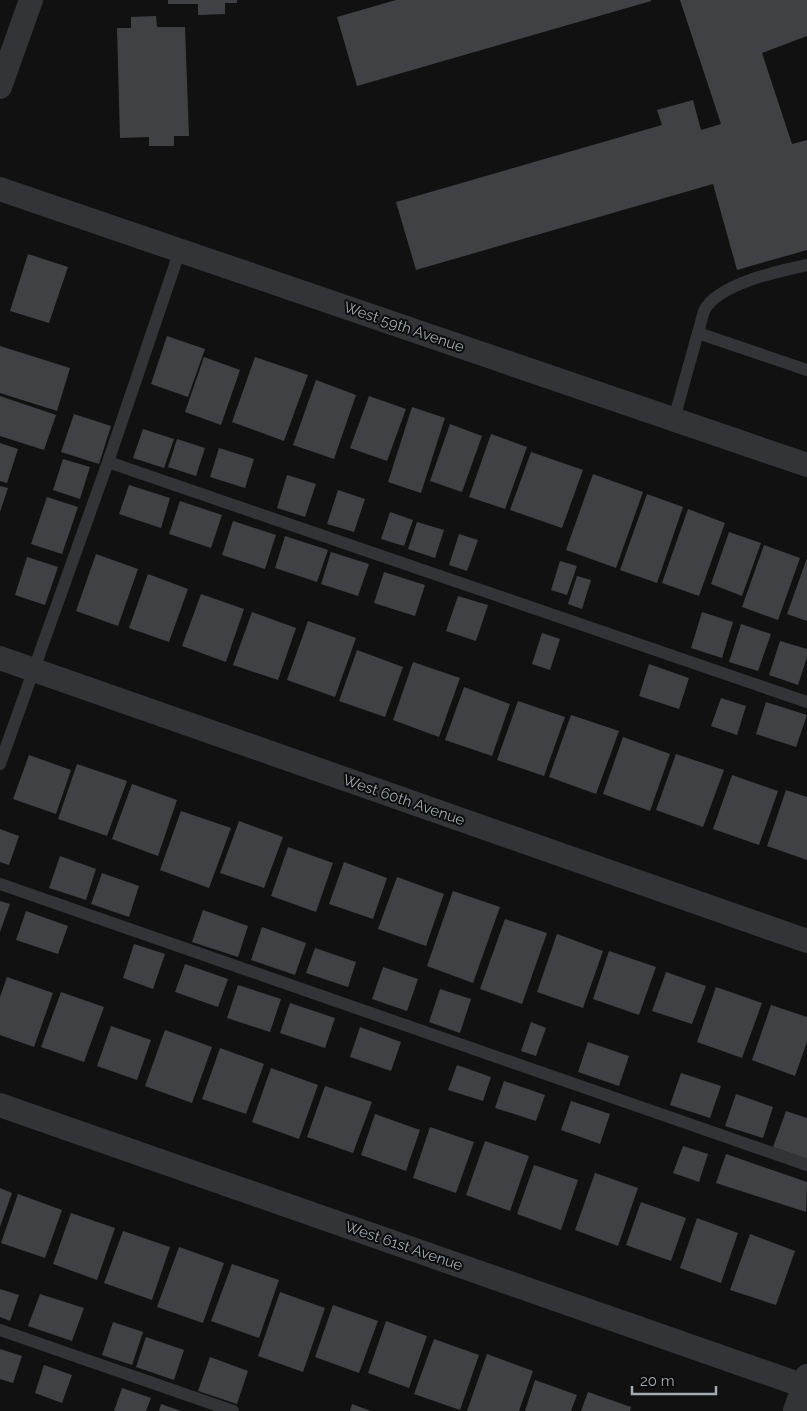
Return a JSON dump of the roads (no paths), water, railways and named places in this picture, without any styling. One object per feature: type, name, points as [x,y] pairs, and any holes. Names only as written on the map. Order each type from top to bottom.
[{"type":"street","points":[[0,87],[31,0]]},
{"type":"street","name":"West 59th Avenue","points":[[0,189],[807,465]]},
{"type":"street","name":"West 60th Avenue","points":[[0,658],[807,941]]},
{"type":"street","name":"West 61st Avenue","points":[[0,1105],[806,1383]]},
{"type":"street","points":[[794,1411],[806,1383]]},
{"type":"lane","points":[[0,764],[108,462],[180,250]]},
{"type":"lane","points":[[674,419],[708,302],[739,284],[807,265]]},
{"type":"lane","points":[[698,333],[807,370]]},
{"type":"lane","points":[[108,462],[807,702]]},
{"type":"lane","points":[[0,884],[807,1165]]},
{"type":"lane","points":[[0,1330],[233,1411]]}]
